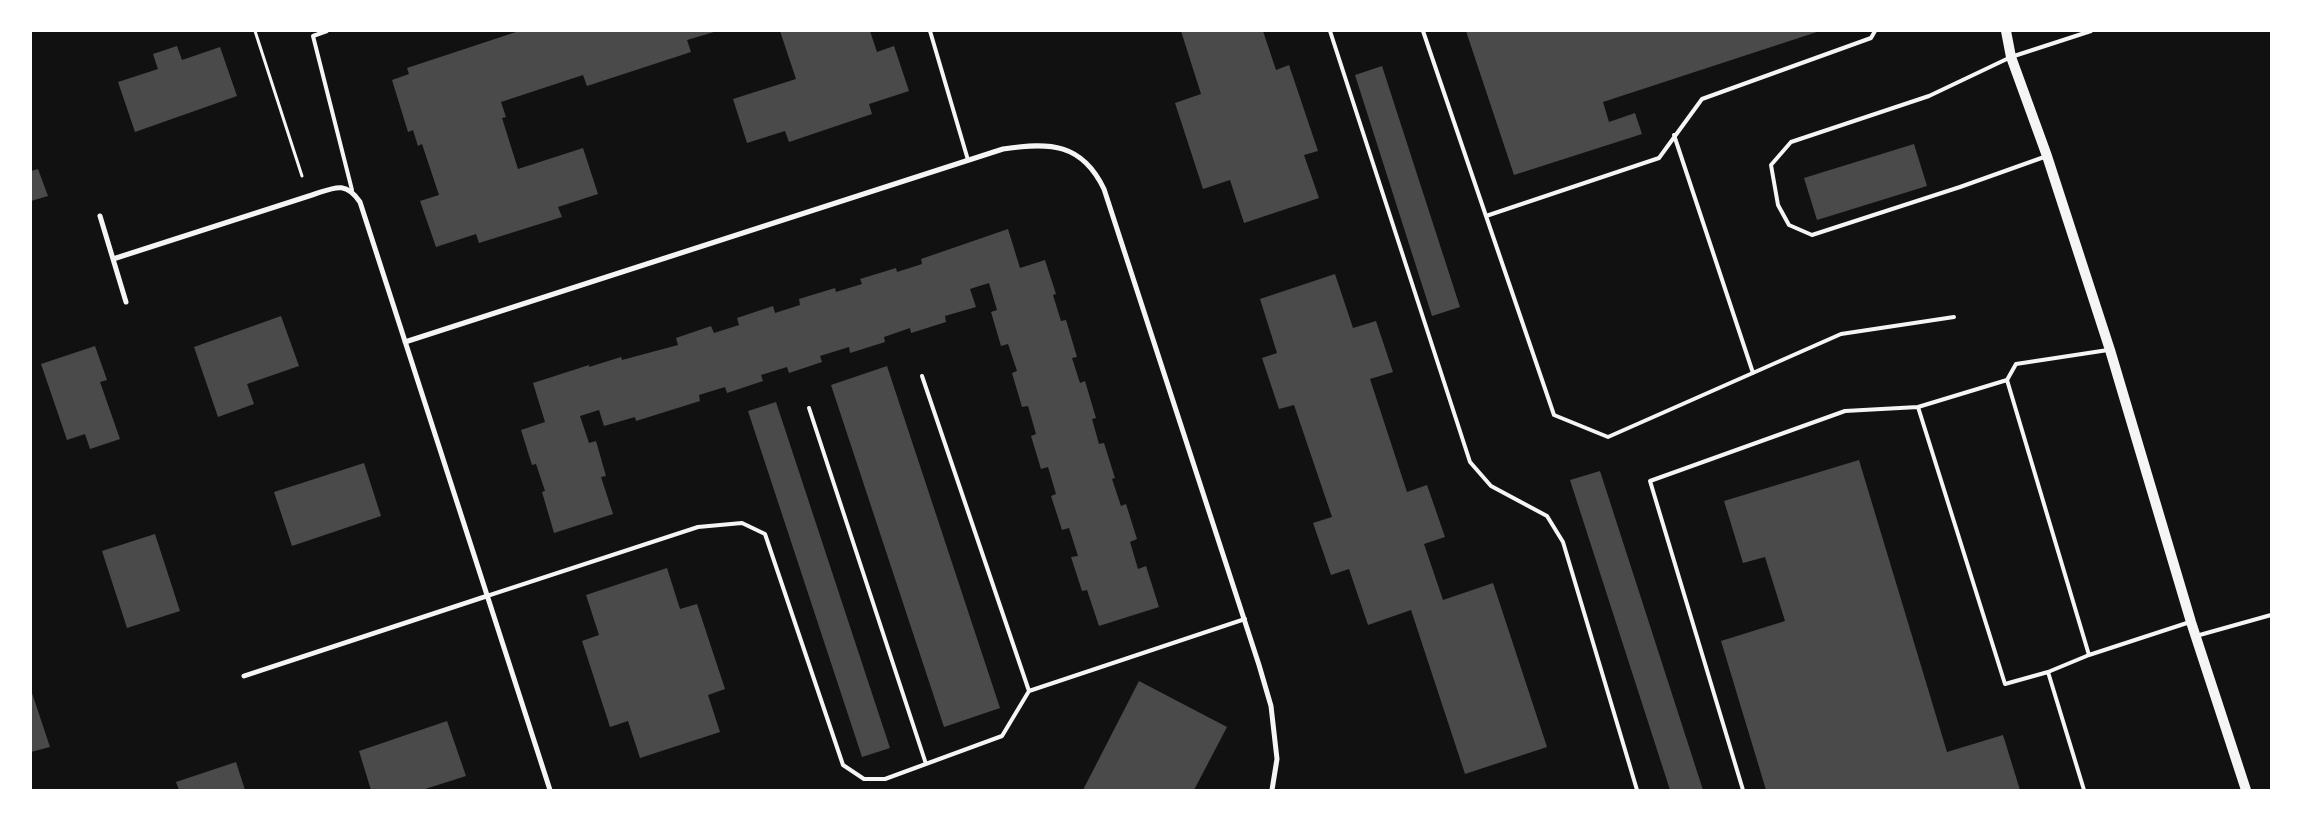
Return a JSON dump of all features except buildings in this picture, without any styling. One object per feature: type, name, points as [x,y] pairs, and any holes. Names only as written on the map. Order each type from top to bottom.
[{"type":"main road","points":[[2006,31],[2012,57],[2047,156],[2110,350],[2191,622],[2246,790]]},
{"type":"street","points":[[405,342],[1004,149],[1030,145],[1073,152],[1087,162],[1098,176],[1104,189],[1245,619],[1271,706],[1277,759],[1272,790]]},
{"type":"street","points":[[113,259],[318,193],[342,187],[352,190],[360,202],[550,790]]},
{"type":"street","points":[[100,216],[126,302]]},
{"type":"street","points":[[244,676],[487,596]]},
{"type":"lane","points":[[327,31],[313,36],[352,190]]},
{"type":"lane","points":[[930,31],[968,160]]},
{"type":"lane","points":[[1330,31],[1470,462],[1492,486],[1546,516],[1563,542],[1637,790]]},
{"type":"lane","points":[[1423,31],[1554,415],[1608,437],[1840,334],[1954,317]]},
{"type":"lane","points":[[1486,216],[1659,158],[1702,99],[1871,38],[1875,31]]},
{"type":"lane","points":[[2047,156],[1960,187],[1812,235],[1789,226],[1778,205],[1771,165],[1790,142],[1930,96],[2012,57],[2091,31]]},
{"type":"lane","points":[[1674,135],[1752,373]]},
{"type":"lane","points":[[1743,790],[1650,481],[1845,411],[1918,407],[2007,380],[2016,364],[2110,350]]},
{"type":"lane","points":[[922,376],[1029,690]]},
{"type":"lane","points":[[2007,380],[2089,655]]},
{"type":"lane","points":[[1918,407],[2005,684],[2048,672],[2089,655],[2191,622]]},
{"type":"lane","points":[[809,408],[926,764]]},
{"type":"lane","points":[[487,596],[698,527],[742,523],[765,534],[843,765],[864,779],[885,778],[1002,736],[1029,690],[1245,619]]},
{"type":"lane","points":[[2196,636],[2271,615]]},
{"type":"lane","points":[[2048,672],[2084,790]]},
{"type":"path","points":[[255,31],[303,179]]}]
